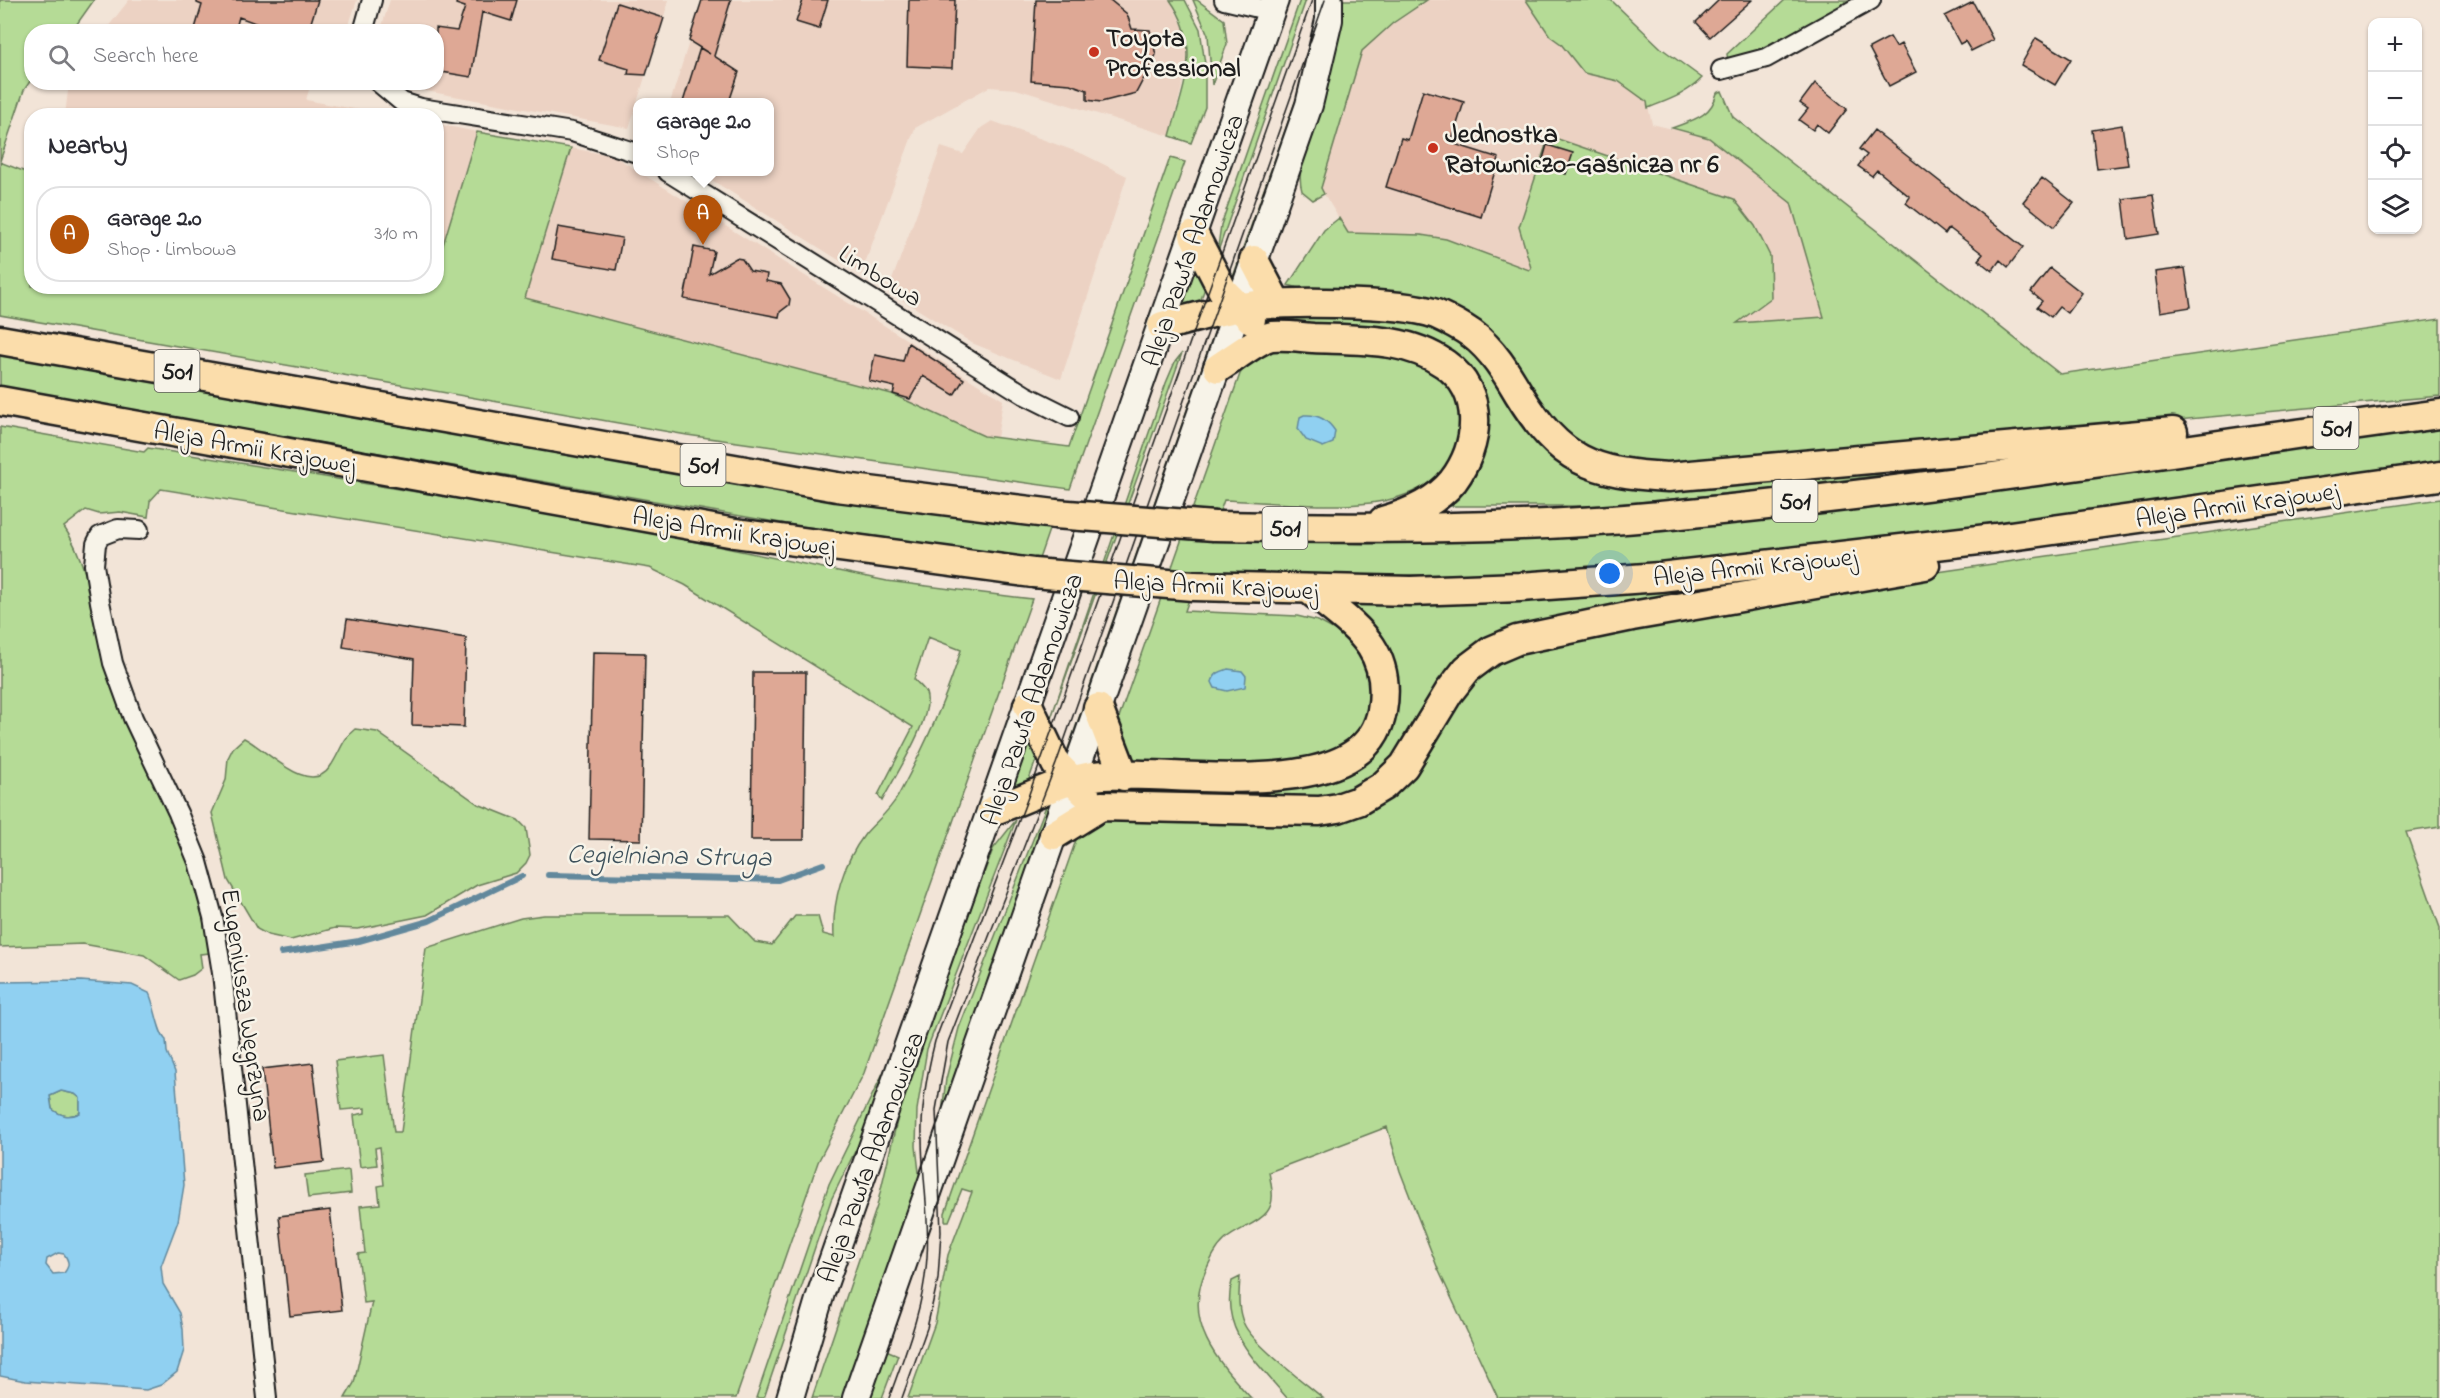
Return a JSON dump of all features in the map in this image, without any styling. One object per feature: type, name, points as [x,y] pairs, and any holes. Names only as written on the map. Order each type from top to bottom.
[{"type":"main road","points":[[856,1398],[1309,105],[1327,30],[1329,0]]},
{"type":"main road","name":"Aleja Pawła Adamowicza","points":[[790,1398],[821,1293],[1273,6]]},
{"type":"main road","points":[[1194,235],[1215,277],[1238,308],[1270,336]]},
{"type":"main road","points":[[1254,260],[1277,304]]},
{"type":"main road","points":[[1162,326],[1238,308],[1277,304],[1397,307],[1435,314],[1471,334],[1492,352],[1534,418],[1560,446],[1589,464],[1608,472],[1630,475],[1668,477],[2198,429],[2233,442]]},
{"type":"main road","points":[[1218,368],[1270,336],[1386,342],[1412,347],[1444,364],[1462,380],[1471,400],[1475,420],[1473,442],[1452,482],[1412,513],[1355,529]]},
{"type":"main road","name":"501","points":[[0,340],[837,488],[1055,514],[1214,526],[1355,529],[1510,526],[1660,516],[1893,489],[2440,414]]},
{"type":"main road","name":"Aleja Armii Krajowej","points":[[0,401],[723,531],[883,555],[1033,573],[1193,586],[1311,591],[1438,590],[1586,583],[1740,569],[1996,538],[2440,476]]},
{"type":"main road","points":[[1054,835],[1101,806],[1318,811],[1338,808],[1358,801],[1383,786],[1404,766],[1449,692],[1467,669],[1491,651],[1517,640],[1632,616],[1967,558],[1996,538]]},
{"type":"main road","points":[[992,811],[1087,777],[1268,777],[1312,773],[1339,764],[1368,741],[1381,718],[1386,691],[1378,657],[1358,630],[1311,591]]},
{"type":"main road","points":[[1029,705],[1056,764],[1071,782],[1101,806]]},
{"type":"main road","points":[[1098,708],[1124,776]]},
{"type":"street","points":[[365,24],[372,0]]},
{"type":"street","points":[[1224,0],[1273,6]]},
{"type":"street","points":[[1721,70],[1766,58],[1871,0]]},
{"type":"street","points":[[388,90],[402,102],[421,108]]},
{"type":"street","points":[[444,112],[572,132],[633,152]]},
{"type":"street","name":"Limbowa","points":[[676,176],[1016,389],[1069,417]]},
{"type":"street","name":"Eugeniusza Węgrzyna","points":[[139,530],[117,529],[100,536],[94,553],[100,602],[106,636],[124,694],[188,836],[213,917],[223,985],[267,1398]]},
{"type":"shaded area","points":[[129,0],[357,0],[349,24],[110,24]]},
{"type":"shaded area","points":[[390,0],[669,0],[638,98],[633,98],[633,115],[629,128],[420,90],[444,90],[444,24],[382,24]]},
{"type":"shaded area","points":[[702,0],[1170,0],[1188,36],[1188,61],[1170,136],[1016,89],[989,87],[915,128],[861,274],[705,176],[774,176],[774,98],[672,98]]},
{"type":"shaded area","points":[[1427,0],[1526,0],[1550,36],[1561,44],[1584,73],[1618,81],[1647,102],[1652,124],[1709,138],[1791,203],[1825,317],[1584,335],[1421,235],[1348,233],[1321,189],[1362,51],[1393,23]]},
{"type":"shaded area","points":[[68,90],[309,90],[306,100],[349,108],[66,108]]},
{"type":"shaded area","points":[[992,121],[1083,154],[1127,176],[1061,379],[972,343],[888,291],[941,147],[963,154],[981,128]]},
{"type":"shaded area","points":[[444,125],[477,132],[444,242]]},
{"type":"shaded area","points":[[571,148],[614,156],[633,168],[633,176],[646,176],[1003,400],[997,438],[984,436],[892,394],[524,298]]},
{"type":"green space","points":[[0,0],[94,0],[77,24],[24,24],[24,90],[0,161]]},
{"type":"green space","points":[[1170,0],[1185,0],[1200,29],[1205,64],[1205,107],[1191,143],[1170,136],[1184,84],[1188,50],[1186,34],[1180,17]]},
{"type":"green space","points":[[1193,0],[1197,0],[1224,20],[1227,44],[1212,85],[1208,35]]},
{"type":"green space","points":[[1300,0],[1306,0],[1217,254],[1221,225]]},
{"type":"green space","points":[[1342,0],[1427,0],[1393,23],[1362,51],[1321,188],[1324,194],[1313,200],[1302,191],[1301,166],[1331,73]]},
{"type":"green space","points":[[1526,0],[1611,0],[1661,48],[1702,78],[1684,92],[1648,108],[1647,102],[1618,81],[1584,73],[1561,44],[1550,36]]},
{"type":"green space","points":[[1785,0],[1856,0],[1740,59],[1728,61],[1727,54]]},
{"type":"green space","points":[[1310,60],[1302,90],[1232,292],[1228,291]]},
{"type":"green space","points":[[1722,91],[1733,117],[2060,374],[2440,319],[2440,396],[1680,465],[1599,457],[1560,429],[1500,343],[1288,285],[1324,230],[1339,218],[1348,233],[1421,235],[1446,239],[1529,270],[1531,268],[1519,227],[1549,136],[1734,199],[1755,226],[1770,256],[1771,298],[1737,323],[1824,317],[1791,203],[1709,138],[1672,128],[1706,113],[1717,93]]},
{"type":"green space","points":[[477,132],[571,148],[525,298],[892,394],[984,436],[1069,447],[1170,158],[1185,162],[1070,489],[687,435],[0,315],[0,162],[24,171],[24,294],[444,294],[444,242]]},
{"type":"green space","points":[[1198,260],[1207,282],[1198,308],[1178,315]]},
{"type":"green space","points":[[1283,318],[1399,320],[1428,325],[1467,345],[1609,484],[1653,490],[1698,490],[1876,473],[1882,475],[1777,489],[1598,506],[1441,506],[1470,478],[1485,452],[1486,422],[1478,382],[1289,326]]},
{"type":"green space","points":[[1218,328],[1072,745],[1068,749],[1215,330]]},
{"type":"green space","points":[[1282,349],[1371,352],[1405,359],[1437,373],[1456,398],[1460,412],[1457,443],[1442,472],[1433,480],[1411,493],[1380,502],[1337,505],[1224,500],[1210,540],[1369,544],[1519,539],[2440,428],[2440,463],[1925,536],[1666,563],[1536,571],[1406,575],[1199,571],[1185,611],[1297,616],[1318,621],[1344,635],[1359,650],[1373,689],[1364,724],[1345,746],[1283,767],[1139,763],[1132,759],[1118,720],[1240,374],[1248,363],[1258,356]]},
{"type":"green space","points":[[0,353],[790,494],[1050,527],[1039,559],[793,525],[0,387]]},
{"type":"green space","points":[[1182,353],[1051,718],[1166,383],[1175,362]]},
{"type":"green space","points":[[0,427],[144,452],[148,448],[594,521],[887,581],[1032,599],[864,1073],[818,1162],[736,1398],[345,1398],[354,1383],[372,1302],[364,1303],[358,1254],[365,1253],[360,1206],[380,1204],[378,1186],[384,1185],[380,1147],[375,1148],[377,1165],[360,1167],[354,1115],[365,1113],[365,1108],[341,1110],[335,1061],[384,1055],[394,1132],[401,1132],[426,948],[521,918],[544,915],[729,915],[755,942],[772,945],[795,916],[818,916],[823,934],[834,937],[837,896],[845,870],[857,845],[891,807],[907,779],[941,706],[961,650],[928,637],[914,679],[926,693],[927,703],[924,716],[912,747],[882,801],[878,795],[913,727],[685,585],[650,568],[161,489],[150,501],[148,517],[120,512],[99,514],[86,510],[64,527],[82,563],[108,672],[120,709],[168,808],[187,857],[210,953],[200,954],[202,968],[193,975],[179,980],[144,955],[83,944],[0,947]]},
{"type":"green space","points":[[2440,499],[2440,827],[2406,832],[2440,928],[2440,1398],[1498,1398],[1438,1269],[1400,1171],[1387,1127],[1269,1172],[1272,1187],[1270,1208],[1258,1220],[1225,1240],[1216,1250],[1200,1289],[1198,1307],[1201,1324],[1215,1355],[1251,1398],[908,1398],[935,1323],[948,1255],[972,1192],[962,1189],[949,1221],[945,1221],[945,1213],[1076,840],[1080,833],[1102,819],[1324,822],[1468,686],[1511,654],[1910,576]]},
{"type":"green space","points":[[1712,588],[1532,623],[1368,782],[1326,798],[1099,793],[1088,785],[1301,787],[1332,781],[1364,763],[1379,747],[1390,729],[1396,708],[1398,686],[1394,665],[1386,644],[1369,622],[1342,603],[1543,599]]},
{"type":"green space","points":[[355,729],[377,732],[478,804],[518,820],[526,828],[530,855],[516,873],[477,885],[427,915],[358,929],[335,928],[291,940],[268,935],[257,929],[228,880],[212,813],[226,780],[228,758],[233,748],[244,738],[299,774],[311,777],[321,775],[330,767],[344,742]]},
{"type":"green space","points":[[1033,730],[1039,752],[1024,793],[1007,804]]},
{"type":"green space","points":[[1055,795],[941,1121],[946,1079],[959,1028],[1050,796]]},
{"type":"green space","points":[[1016,820],[927,1049],[917,1110],[916,1146],[920,1181],[844,1398],[812,1398],[877,1206],[900,1108],[955,951],[993,849]]},
{"type":"green space","points":[[884,1071],[888,1073],[871,1119],[831,1200],[764,1398],[756,1398],[829,1184]]},
{"type":"green space","points":[[61,1091],[75,1094],[80,1098],[80,1113],[65,1116],[52,1109],[50,1096]]},
{"type":"green space","points":[[349,1170],[351,1193],[308,1198],[305,1175]]},
{"type":"green space","points":[[1240,1277],[1240,1313],[1249,1332],[1268,1352],[1323,1398],[1287,1398],[1253,1359],[1236,1331],[1231,1315],[1229,1299],[1232,1281]]},
{"type":"green space","points":[[886,1350],[898,1355],[882,1398],[869,1398]]},
{"type":"water","points":[[1304,415],[1322,418],[1329,424],[1335,431],[1333,443],[1323,447],[1306,440],[1298,429],[1300,417]]},
{"type":"water","points":[[1228,669],[1242,671],[1246,676],[1245,687],[1227,691],[1215,688],[1212,682],[1214,677]]},
{"type":"water","points":[[81,981],[132,985],[149,993],[151,998],[175,1072],[184,1185],[178,1221],[161,1266],[163,1284],[180,1313],[184,1350],[177,1372],[161,1385],[146,1390],[25,1381],[0,1376],[0,982]],"holes":[[[61,1091],[75,1094],[80,1098],[80,1113],[65,1116],[52,1109],[50,1096]],[[58,1253],[64,1254],[68,1266],[64,1273],[53,1274],[46,1265],[47,1259]]]},
{"type":"building","points":[[197,0],[318,0],[310,24],[258,24],[239,17],[237,24],[196,24],[202,5],[197,3]]},
{"type":"building","points":[[457,0],[517,0],[511,21],[482,12],[471,77],[444,72],[444,29],[457,31],[465,7],[456,4]]},
{"type":"building","points":[[702,0],[731,0],[714,56],[739,72],[730,98],[684,98],[700,48],[710,54],[689,41]]},
{"type":"building","points":[[803,0],[828,0],[819,29],[796,22]]},
{"type":"building","points":[[909,0],[955,0],[952,68],[907,66]]},
{"type":"building","name":"Toyota Professional","points":[[1036,0],[1110,0],[1127,14],[1132,29],[1150,30],[1156,55],[1136,93],[1101,102],[1087,100],[1087,90],[1070,84],[1031,81]]},
{"type":"building","points":[[1719,0],[1752,0],[1710,37],[1696,22]]},
{"type":"building","points":[[1973,2],[1993,40],[1971,51],[1965,41],[1960,44],[1945,16]]},
{"type":"building","points":[[617,3],[664,18],[646,75],[628,74],[629,69],[599,60]]},
{"type":"building","points":[[1890,37],[1896,47],[1901,44],[1916,72],[1889,86],[1869,48]]},
{"type":"building","points":[[2036,38],[2071,59],[2055,85],[2021,65]]},
{"type":"building","points":[[1815,83],[1847,109],[1828,133],[1817,124],[1813,130],[1799,120],[1808,109],[1800,103]]},
{"type":"building","name":"Jednostka Ratowniczo-Gaśnicza nr 6","points":[[1423,90],[1464,102],[1451,143],[1499,158],[1481,217],[1386,187],[1401,138],[1408,140]]},
{"type":"building","points":[[2122,125],[2128,165],[2097,169],[2092,130]]},
{"type":"building","points":[[1874,130],[2023,247],[2008,267],[2000,260],[1992,271],[1978,260],[1983,254],[1949,228],[1945,234],[1906,203],[1910,197],[1877,170],[1872,176],[1858,166],[1867,155],[1859,149]]},
{"type":"building","points":[[1547,145],[1573,153],[1566,174],[1541,166]]},
{"type":"building","points":[[2042,178],[2074,203],[2054,227],[2023,202]]},
{"type":"building","points":[[2153,195],[2159,234],[2128,239],[2123,199]]},
{"type":"building","points":[[558,227],[622,238],[616,270],[552,259]]},
{"type":"building","points":[[694,247],[714,251],[709,274],[736,258],[742,259],[750,271],[767,274],[766,281],[781,284],[790,299],[789,305],[780,312],[779,317],[684,299]]},
{"type":"building","points":[[2050,268],[2082,293],[2067,313],[2059,307],[2051,317],[2037,307],[2042,301],[2031,292]]},
{"type":"building","points":[[2185,268],[2191,307],[2160,312],[2155,272]]},
{"type":"building","points":[[908,343],[964,379],[954,395],[923,376],[910,399],[893,394],[895,387],[869,381],[875,355],[903,361]]},
{"type":"building","points":[[347,619],[466,638],[464,727],[412,725],[414,659],[343,647]]},
{"type":"building","points":[[593,652],[645,653],[641,840],[589,839]]},
{"type":"building","points":[[753,672],[806,672],[804,840],[751,840]]},
{"type":"building","points":[[313,1063],[324,1162],[273,1168],[262,1069]]},
{"type":"building","points":[[330,1210],[342,1310],[290,1316],[279,1216]]},
{"type":"waterway","name":"Cegielniana Struga","points":[[548,875],[778,880],[823,864]]},
{"type":"waterway","name":"Cegielniana Struga","points":[[281,953],[359,941],[429,921],[522,876]]},
{"type":"tram line","points":[[889,1398],[913,1329],[925,1275],[927,1227],[922,1113],[935,1041],[1028,797],[1312,0]]},
{"type":"tram line","points":[[902,1398],[927,1328],[938,1279],[941,1232],[936,1110],[948,1042],[1056,764],[1325,0]]},
{"type":"place","name":"Toyota Professional","points":[[1094,52]]},
{"type":"place","name":"Jednostka Ratowniczo-Gaśnicza nr 6","points":[[1433,148]]},
{"type":"place","name":"Garage 2.0","points":[[703,245]]}]
